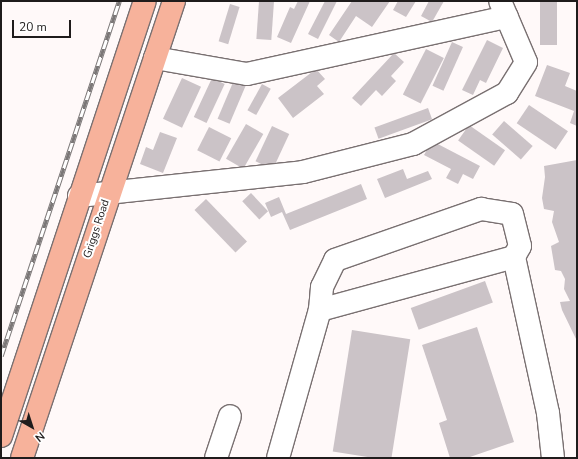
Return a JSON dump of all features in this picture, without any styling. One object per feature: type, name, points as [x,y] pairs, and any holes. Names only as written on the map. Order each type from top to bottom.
[{"type":"main road","points":[[1,436],[79,196],[145,1]]},
{"type":"main road","name":"Griggs Road","points":[[22,458],[108,195],[174,1]]},
{"type":"street","points":[[79,196],[108,195],[304,172],[413,144],[507,93],[526,62],[504,9],[247,74],[155,58]]},
{"type":"street","points":[[278,458],[320,310],[322,287],[334,260],[481,210],[512,214],[520,246],[514,257],[548,413],[553,458]]},
{"type":"street","points":[[320,310],[514,257]]},
{"type":"street","points":[[216,458],[230,416]]},
{"type":"building","points":[[259,1],[274,2],[271,40],[256,39]]},
{"type":"building","points":[[298,1],[310,1],[291,43],[277,37],[290,7],[294,9]]},
{"type":"building","points":[[325,1],[337,1],[318,39],[308,34]]},
{"type":"building","points":[[352,1],[390,1],[372,27],[356,16],[339,42],[329,35]]},
{"type":"building","points":[[398,1],[416,1],[406,17],[393,10]]},
{"type":"building","points":[[429,1],[444,1],[432,22],[421,16]]},
{"type":"building","points":[[540,1],[557,1],[557,45],[540,45]]},
{"type":"building","points":[[230,4],[240,7],[228,44],[219,41]]},
{"type":"building","points":[[487,40],[503,48],[486,83],[480,80],[473,95],[462,90]]},
{"type":"building","points":[[452,42],[463,47],[443,91],[432,86]]},
{"type":"building","points":[[426,49],[444,58],[421,104],[403,94]]},
{"type":"building","points":[[394,53],[404,62],[391,76],[396,81],[382,96],[376,90],[361,106],[352,98]]},
{"type":"building","points":[[547,65],[570,73],[565,86],[577,91],[577,126],[570,123],[574,111],[535,96]]},
{"type":"building","points":[[316,69],[325,79],[317,86],[324,94],[293,118],[278,98]]},
{"type":"building","points":[[182,78],[201,87],[182,128],[163,119]]},
{"type":"building","points":[[212,78],[225,84],[207,123],[194,117]]},
{"type":"building","points":[[234,80],[246,85],[230,124],[218,119]]},
{"type":"building","points":[[262,84],[271,89],[256,115],[247,110]]},
{"type":"building","points":[[529,105],[568,131],[556,150],[517,123]]},
{"type":"building","points":[[428,108],[432,119],[379,139],[374,127]]},
{"type":"building","points":[[504,121],[533,146],[521,160],[492,135]]},
{"type":"building","points":[[246,124],[263,134],[243,169],[226,159]]},
{"type":"building","points":[[469,125],[505,150],[494,166],[458,141]]},
{"type":"building","points":[[272,126],[289,134],[273,169],[256,161]]},
{"type":"building","points":[[209,127],[231,138],[219,162],[197,150]]},
{"type":"building","points":[[160,132],[177,138],[163,173],[140,164],[146,147],[153,150]]},
{"type":"building","points":[[432,141],[480,166],[473,179],[463,174],[458,184],[446,178],[451,169],[424,155]]},
{"type":"building","points":[[577,160],[577,341],[562,310],[560,302],[570,301],[564,289],[565,279],[561,271],[555,270],[551,246],[559,242],[552,222],[554,211],[544,209],[542,198],[545,177],[544,166]]},
{"type":"building","points":[[403,169],[407,179],[428,171],[432,179],[385,198],[377,179]]},
{"type":"building","points":[[361,184],[367,199],[290,230],[282,212],[271,217],[265,203],[279,197],[286,214]]},
{"type":"building","points":[[251,193],[268,211],[259,219],[242,201]]},
{"type":"building","points":[[206,199],[247,241],[235,253],[194,210]]},
{"type":"building","points":[[485,281],[493,303],[419,330],[411,308]]},
{"type":"building","points":[[477,327],[514,442],[467,458],[450,458],[439,423],[447,420],[422,345]]},
{"type":"building","points":[[352,330],[410,339],[391,458],[374,458],[333,451]]},
{"type":"railway","points":[[1,356],[119,1]]}]
